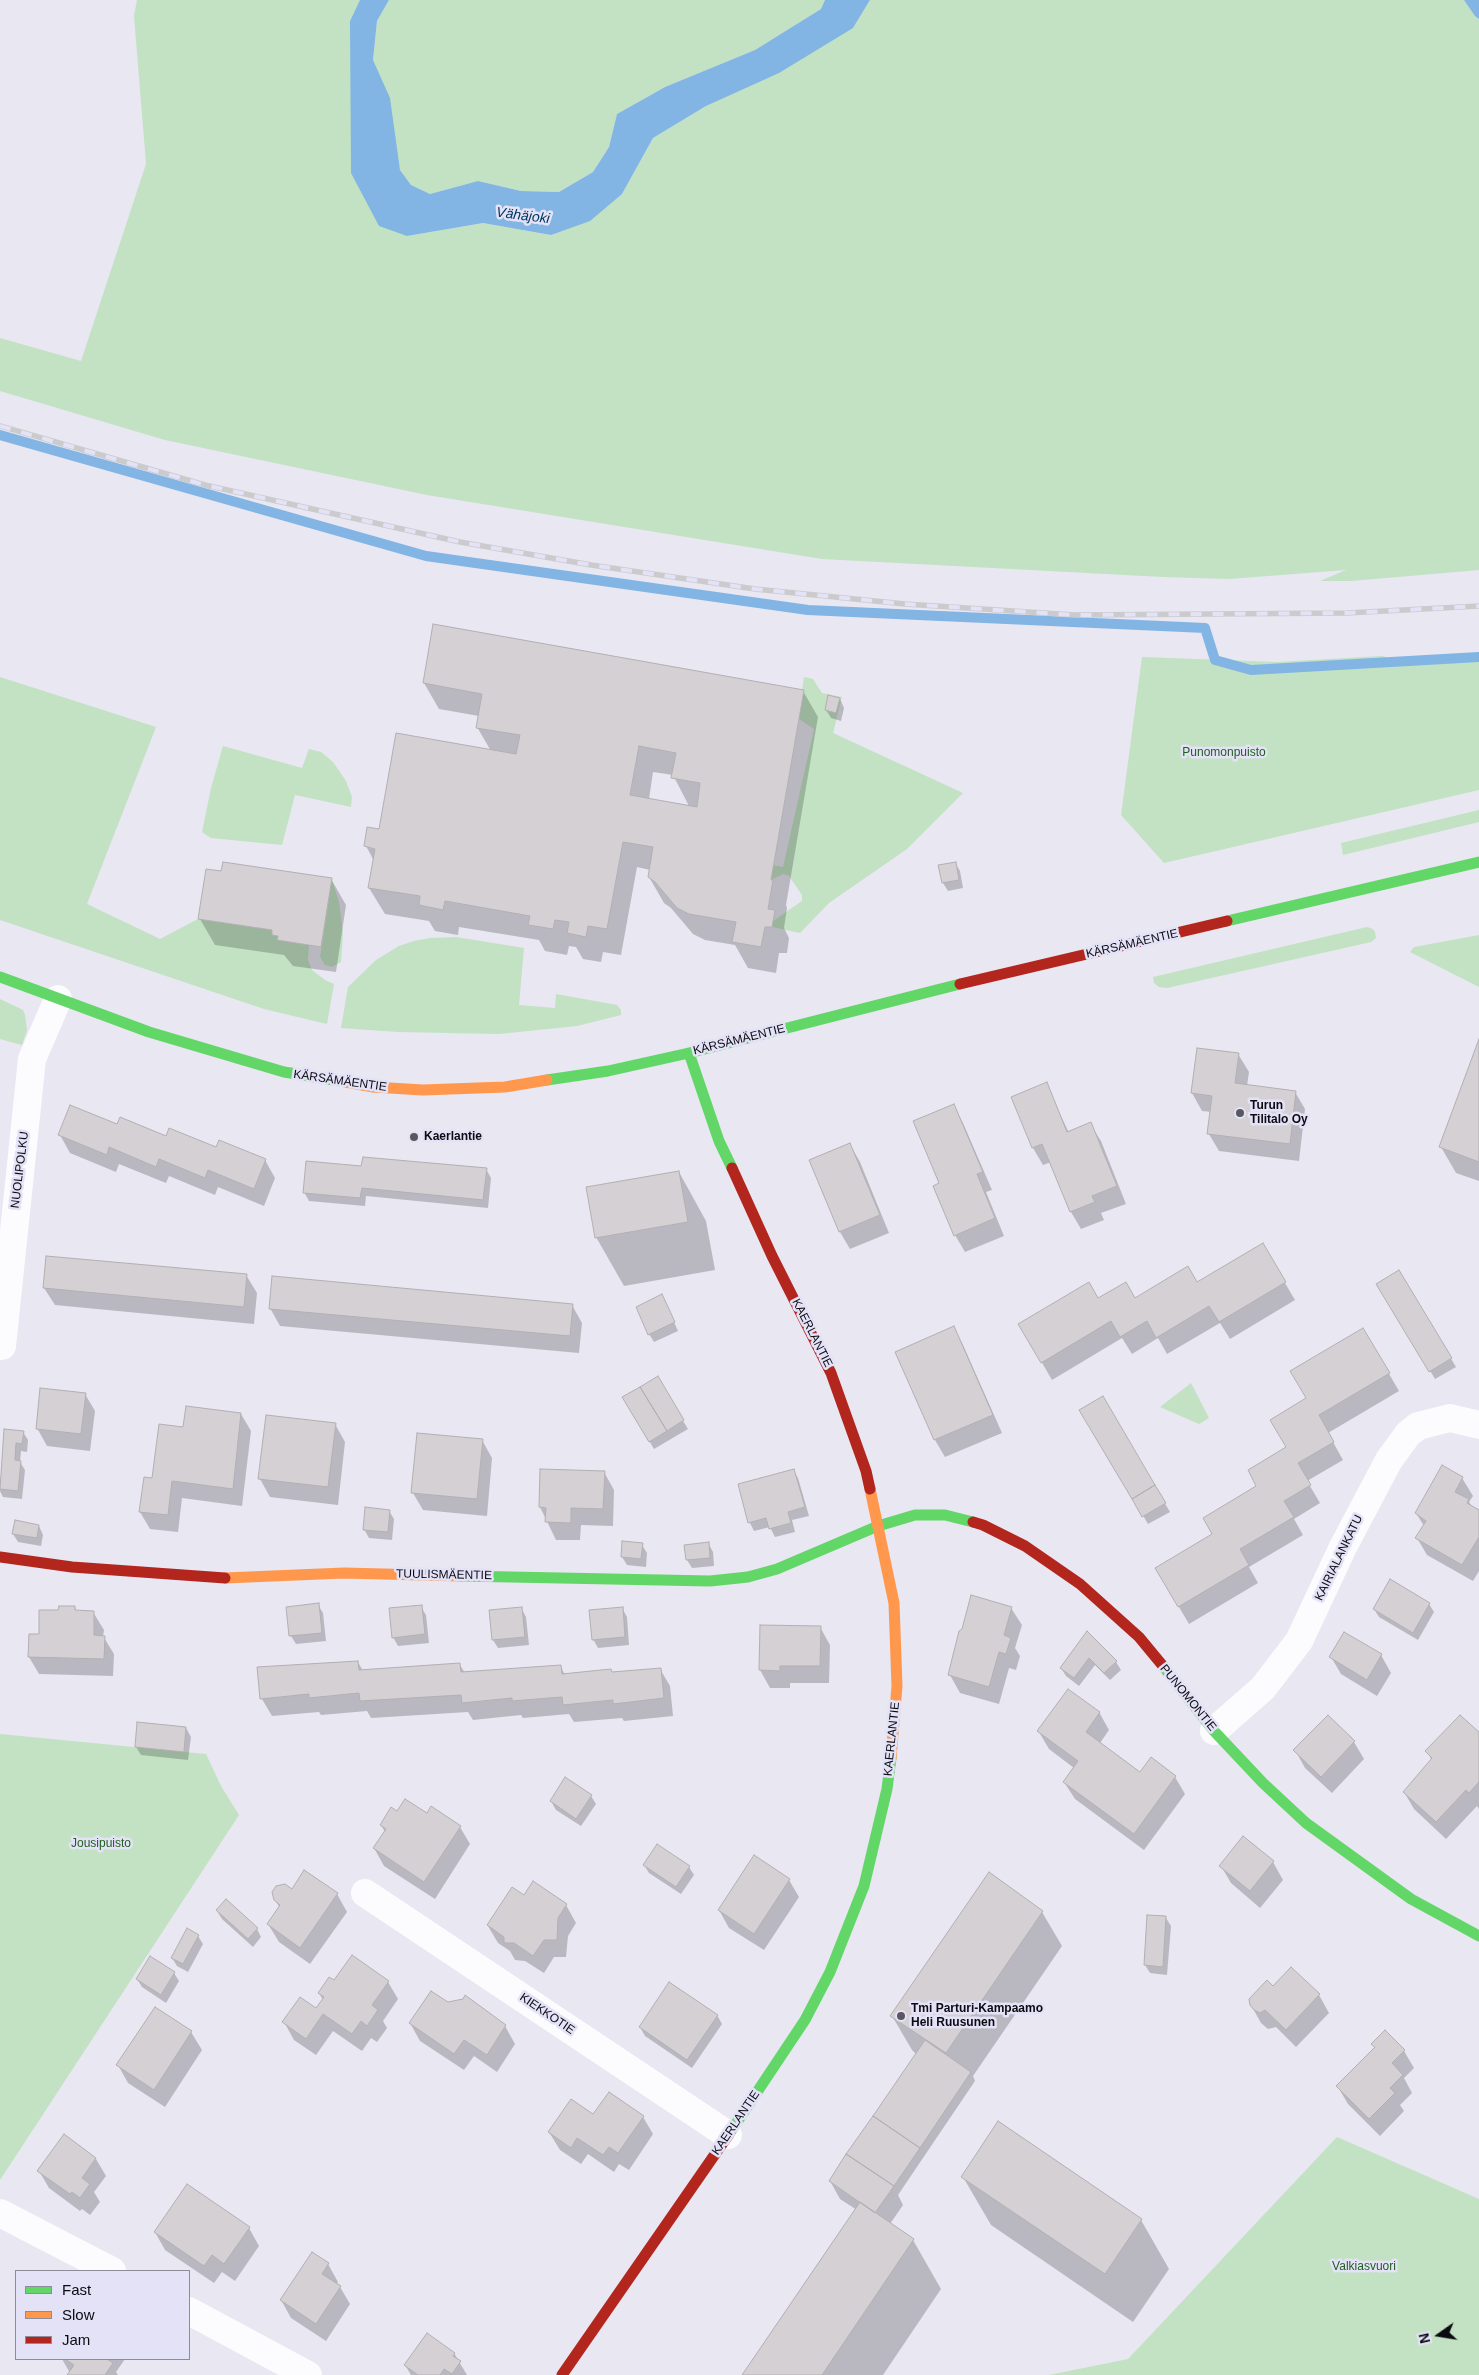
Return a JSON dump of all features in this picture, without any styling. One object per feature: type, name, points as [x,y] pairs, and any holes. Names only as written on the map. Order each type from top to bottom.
[{"type":"street","name":"KÄRSÄMÄENTIE","points":[[0,977],[149,1032],[257,1066],[324,1080],[373,1087],[423,1090],[505,1087],[599,1072],[689,1053],[981,979],[1479,862]]},
{"type":"street","name":"NUOLIPOLKU","points":[[2,1346],[32,1059],[58,999]]},
{"type":"street","name":"KAERLANTIE","points":[[562,2375],[805,2020],[830,1972],[864,1886],[877,1837],[889,1772],[897,1686],[894,1603],[866,1471],[831,1373],[737,1183],[719,1141],[689,1053]]},
{"type":"street","name":"KAIRIALANKATU","points":[[1214,1731],[1264,1688],[1299,1641],[1343,1547],[1389,1460],[1408,1434],[1418,1426],[1450,1418],[1479,1426]]},
{"type":"street","name":"PUNOMONTIE","points":[[878,1526],[915,1515],[945,1515],[983,1525],[1025,1546],[1080,1584],[1139,1637],[1214,1731],[1263,1783],[1306,1824],[1411,1899],[1479,1936]]},
{"type":"street","name":"TUULISMÄENTIE","points":[[0,1557],[72,1567],[229,1578],[344,1573],[710,1581],[748,1577],[777,1568],[878,1526]]},
{"type":"street","name":"KIEKKOTIE","points":[[365,1893],[728,2135]]},
{"type":"street","points":[[0,2213],[110,2270]]},
{"type":"street","points":[[190,2312],[308,2375]]},
{"type":"green space","points":[[137,0],[360,0],[350,21],[407,236],[483,223],[551,235],[622,194],[653,138],[706,106],[853,28],[870,0],[1464,0],[1479,19],[1479,570],[1351,581],[1320,581],[1346,570],[1229,579],[822,559],[427,495],[165,440],[0,391],[0,338],[81,361],[146,164],[134,16]]},
{"type":"green space","points":[[389,0],[825,0],[821,9],[755,50],[665,87],[617,114],[609,147],[593,172],[559,192],[521,191],[478,181],[430,194],[411,185],[400,170],[373,60],[377,21]]},
{"type":"green space","name":"Punomonpuisto","points":[[1382,656],[1397,660],[1442,658],[1479,661],[1479,790],[1164,863],[1121,815],[1142,657],[1277,662]]},
{"type":"green space","points":[[0,677],[156,727],[87,904],[160,939],[198,919],[272,930],[272,935],[278,936],[277,940],[309,945],[308,960],[312,970],[334,984],[327,1024],[264,1009],[0,920]]},
{"type":"green space","points":[[804,677],[813,679],[822,693],[842,697],[833,733],[963,793],[907,849],[829,903],[800,933],[772,927],[773,921],[802,901],[802,895],[789,876],[783,874],[771,880],[773,865],[783,867],[814,729],[799,719],[804,690],[802,690]]},
{"type":"green space","points":[[223,746],[302,768],[309,749],[321,752],[333,762],[346,781],[352,797],[351,807],[295,795],[282,845],[211,838],[202,832],[211,788]]},
{"type":"green space","points":[[1479,810],[1479,822],[1343,855],[1341,843]]},
{"type":"green space","points":[[332,879],[339,902],[343,933],[341,962],[332,967],[325,965],[320,957]]},
{"type":"green space","points":[[1367,927],[1375,932],[1376,938],[1371,942],[1167,988],[1159,987],[1154,983],[1153,977]]},
{"type":"green space","points":[[1479,935],[1479,987],[1410,952],[1414,947]]},
{"type":"green space","points":[[456,937],[524,948],[519,1005],[555,1008],[556,994],[617,1005],[621,1010],[621,1015],[577,1026],[499,1034],[398,1032],[341,1028],[348,987],[376,960],[399,946],[414,941]]},
{"type":"green space","points":[[0,999],[23,1010],[27,1030],[22,1045],[0,1039]]},
{"type":"green space","points":[[1191,1383],[1209,1418],[1199,1424],[1160,1407]]},
{"type":"green space","name":"Jousipuisto","points":[[0,1734],[206,1754],[221,1786],[239,1815],[0,2180]]},
{"type":"green space","name":"Valkiasvuori","points":[[1337,2137],[1479,2199],[1479,2375],[1049,2375],[1128,2359]]},
{"type":"water","name":"Vähäjoki","points":[[360,0],[389,0],[377,21],[373,60],[390,98],[400,170],[411,185],[430,194],[478,181],[521,191],[559,192],[593,172],[609,147],[617,114],[665,87],[755,50],[821,9],[825,0],[870,0],[853,28],[779,73],[706,106],[653,138],[622,194],[590,221],[551,235],[483,223],[407,236],[379,226],[351,173],[350,21]]},
{"type":"water","points":[[1464,0],[1479,0],[1479,19],[1475,16]]},
{"type":"building","points":[[433,624],[804,690],[771,880],[773,880],[768,909],[775,910],[772,927],[765,927],[761,947],[732,942],[736,922],[689,914],[677,908],[655,882],[648,877],[653,847],[623,842],[607,929],[588,926],[586,937],[567,933],[569,922],[555,920],[553,929],[528,925],[530,916],[445,901],[443,910],[419,905],[420,896],[368,888],[375,849],[364,846],[367,827],[379,829],[396,733],[516,754],[520,735],[476,728],[482,694],[423,683]],"holes":[[[639,746],[676,753],[671,778],[700,783],[697,807],[630,795]]]},
{"type":"building","points":[[828,695],[840,698],[836,713],[825,710]]},
{"type":"building","points":[[223,862],[332,878],[321,947],[277,940],[278,936],[272,935],[272,930],[198,919],[206,869],[221,871]]},
{"type":"building","points":[[956,862],[959,880],[942,883],[938,865]]},
{"type":"building","points":[[1479,1039],[1479,1162],[1439,1147]]},
{"type":"building","points":[[1197,1048],[1239,1053],[1235,1083],[1296,1091],[1290,1144],[1207,1134],[1212,1096],[1191,1093]]},
{"type":"building","points":[[1047,1082],[1067,1132],[1091,1122],[1117,1186],[1092,1196],[1095,1202],[1070,1212],[1042,1144],[1032,1148],[1011,1097]]},
{"type":"building","points":[[954,1104],[983,1172],[977,1174],[995,1218],[954,1236],[933,1186],[939,1183],[913,1121]]},
{"type":"building","points":[[70,1105],[117,1124],[120,1117],[166,1136],[169,1128],[216,1147],[219,1140],[266,1159],[254,1189],[208,1170],[205,1178],[159,1159],[156,1167],[109,1147],[107,1155],[58,1135]]},
{"type":"building","points":[[850,1143],[880,1215],[839,1232],[809,1160]]},
{"type":"building","points":[[363,1157],[487,1168],[483,1200],[362,1188],[360,1198],[303,1193],[306,1161],[361,1166]]},
{"type":"building","points":[[679,1171],[688,1222],[595,1238],[586,1187]]},
{"type":"building","points":[[1263,1243],[1286,1282],[1219,1322],[1209,1306],[1156,1338],[1147,1321],[1120,1337],[1111,1321],[1041,1363],[1018,1324],[1089,1282],[1098,1298],[1126,1282],[1135,1298],[1188,1266],[1197,1282]]},
{"type":"building","points":[[46,1256],[247,1274],[244,1307],[43,1288]]},
{"type":"building","points":[[1399,1270],[1452,1358],[1429,1372],[1376,1284]]},
{"type":"building","points":[[272,1276],[573,1304],[570,1336],[269,1309]]},
{"type":"building","points":[[662,1294],[675,1322],[648,1335],[636,1307]]},
{"type":"building","points":[[954,1326],[993,1415],[934,1440],[895,1352]]},
{"type":"building","points":[[1363,1328],[1390,1373],[1319,1415],[1334,1442],[1298,1463],[1311,1485],[1284,1501],[1294,1517],[1240,1549],[1249,1565],[1178,1607],[1155,1568],[1212,1534],[1203,1518],[1256,1486],[1248,1470],[1286,1447],[1270,1420],[1306,1398],[1290,1371]]},
{"type":"building","points":[[658,1376],[684,1420],[667,1431],[640,1387]]},
{"type":"building","points":[[640,1387],[667,1431],[649,1442],[622,1397]]},
{"type":"building","points":[[40,1388],[86,1393],[81,1434],[36,1429]]},
{"type":"building","points":[[1103,1396],[1155,1485],[1132,1499],[1079,1410]]},
{"type":"building","points":[[186,1406],[241,1413],[233,1489],[172,1481],[168,1515],[139,1512],[144,1477],[152,1478],[159,1424],[183,1427]]},
{"type":"building","points":[[266,1415],[336,1423],[328,1487],[258,1479]]},
{"type":"building","points":[[4,1429],[24,1431],[22,1444],[16,1443],[15,1460],[21,1461],[18,1491],[0,1489]]},
{"type":"building","points":[[417,1433],[483,1439],[477,1499],[411,1493]]},
{"type":"building","points":[[1442,1465],[1463,1477],[1455,1492],[1469,1499],[1467,1503],[1479,1510],[1479,1537],[1462,1565],[1415,1538],[1426,1521],[1415,1513]]},
{"type":"building","points":[[540,1469],[605,1471],[603,1509],[571,1508],[571,1523],[545,1522],[546,1508],[539,1507]]},
{"type":"building","points":[[794,1469],[805,1507],[788,1512],[791,1523],[769,1529],[766,1518],[748,1523],[738,1484]]},
{"type":"building","points":[[1155,1485],[1166,1503],[1142,1517],[1132,1499]]},
{"type":"building","points":[[365,1507],[390,1510],[388,1532],[363,1530]]},
{"type":"building","points":[[15,1520],[39,1525],[37,1538],[12,1534]]},
{"type":"building","points":[[622,1541],[643,1543],[641,1559],[621,1557]]},
{"type":"building","points":[[709,1542],[710,1558],[686,1560],[684,1545]]},
{"type":"building","points":[[1390,1579],[1430,1603],[1413,1633],[1373,1609]]},
{"type":"building","points":[[971,1595],[1012,1607],[1004,1635],[1011,1638],[1006,1654],[999,1652],[989,1687],[948,1675],[959,1631],[962,1629]]},
{"type":"building","points":[[319,1603],[322,1633],[289,1636],[286,1607]]},
{"type":"building","points":[[422,1605],[425,1634],[392,1638],[389,1608]]},
{"type":"building","points":[[59,1606],[75,1606],[75,1610],[94,1611],[94,1635],[105,1636],[104,1659],[28,1657],[29,1634],[39,1634],[39,1610],[58,1610]]},
{"type":"building","points":[[522,1607],[525,1637],[492,1640],[489,1610]]},
{"type":"building","points":[[623,1607],[625,1637],[592,1640],[589,1610]]},
{"type":"building","points":[[760,1625],[821,1626],[820,1666],[780,1666],[780,1671],[759,1670]]},
{"type":"building","points":[[1087,1631],[1117,1661],[1104,1673],[1089,1658],[1074,1678],[1060,1668]]},
{"type":"building","points":[[1344,1632],[1382,1654],[1367,1680],[1329,1657]]},
{"type":"building","points":[[358,1661],[359,1670],[460,1663],[461,1672],[561,1665],[562,1674],[611,1669],[612,1672],[661,1668],[664,1698],[613,1704],[613,1700],[563,1705],[562,1697],[512,1701],[512,1698],[462,1703],[461,1695],[360,1701],[359,1693],[309,1698],[309,1694],[260,1699],[257,1667]]},
{"type":"building","points":[[1068,1689],[1100,1712],[1086,1732],[1140,1772],[1151,1757],[1176,1776],[1134,1834],[1063,1782],[1078,1761],[1037,1731]]},
{"type":"building","points":[[1328,1715],[1355,1741],[1321,1777],[1293,1750]]},
{"type":"building","points":[[1460,1715],[1479,1732],[1479,1782],[1469,1793],[1466,1790],[1436,1822],[1403,1792],[1432,1758],[1425,1751]]},
{"type":"building","points":[[137,1722],[186,1727],[184,1752],[135,1747]]},
{"type":"building","points":[[565,1777],[592,1795],[576,1819],[550,1801]]},
{"type":"building","points":[[405,1799],[427,1813],[431,1806],[461,1826],[424,1882],[373,1848],[386,1829],[380,1825],[391,1807],[397,1811]]},
{"type":"building","points":[[1243,1836],[1274,1861],[1250,1891],[1219,1866]]},
{"type":"building","points":[[657,1844],[690,1866],[676,1887],[643,1865]]},
{"type":"building","points":[[754,1855],[790,1879],[754,1934],[718,1910]]},
{"type":"building","points":[[304,1870],[338,1893],[300,1948],[267,1924],[280,1905],[274,1900],[272,1892],[276,1886],[285,1884],[292,1889]]},
{"type":"building","points":[[989,1872],[1043,1911],[946,2053],[890,2016]]},
{"type":"building","points":[[533,1881],[567,1904],[558,1918],[557,1940],[544,1940],[533,1956],[514,1943],[504,1943],[504,1937],[487,1925],[512,1887],[524,1895]]},
{"type":"building","points":[[226,1899],[258,1928],[248,1939],[216,1910]]},
{"type":"building","points":[[1147,1915],[1166,1916],[1163,1967],[1144,1965]]},
{"type":"building","points":[[187,1928],[199,1935],[183,1964],[171,1958]]},
{"type":"building","points":[[352,1955],[389,1981],[372,2005],[378,2010],[367,2026],[361,2021],[352,2034],[323,2014],[306,2039],[282,2022],[300,1997],[316,2008],[324,1997],[318,1993],[329,1977],[334,1980]]},
{"type":"building","points":[[150,1956],[175,1972],[161,1995],[136,1979]]},
{"type":"building","points":[[1291,1967],[1320,1994],[1286,2030],[1265,2010],[1260,2013],[1254,2010],[1250,2005],[1249,1999],[1267,1980],[1273,1986]]},
{"type":"building","points":[[669,1982],[718,2015],[687,2060],[639,2027]]},
{"type":"building","points":[[431,1991],[448,2002],[463,1999],[465,1995],[506,2025],[487,2055],[464,2040],[454,2054],[409,2023]]},
{"type":"building","points":[[155,2007],[192,2031],[154,2090],[116,2065]]},
{"type":"building","points":[[1385,2030],[1405,2050],[1392,2063],[1403,2075],[1390,2088],[1395,2093],[1369,2119],[1336,2086],[1375,2047],[1371,2044]]},
{"type":"building","points":[[925,2040],[971,2072],[920,2148],[873,2116]]},
{"type":"building","points":[[609,2092],[644,2116],[618,2153],[609,2147],[603,2155],[577,2138],[571,2148],[548,2132],[571,2099],[593,2114]]},
{"type":"building","points":[[873,2116],[920,2148],[894,2186],[846,2154]]},
{"type":"building","points":[[998,2121],[1142,2219],[1105,2274],[961,2177]]},
{"type":"building","points":[[64,2134],[96,2158],[82,2178],[90,2184],[80,2198],[72,2192],[70,2194],[37,2171]]},
{"type":"building","points":[[846,2154],[894,2186],[875,2213],[829,2181]]},
{"type":"building","points":[[187,2184],[250,2227],[224,2264],[212,2255],[204,2266],[154,2232]]},
{"type":"building","points":[[860,2202],[914,2239],[822,2375],[742,2375]]},
{"type":"building","points":[[312,2252],[329,2263],[322,2274],[341,2286],[316,2324],[280,2300]]},
{"type":"building","points":[[427,2333],[455,2353],[453,2356],[461,2361],[452,2374],[444,2369],[440,2375],[418,2375],[404,2365]]},
{"type":"building","points":[[66,2360],[108,2360],[113,2363],[105,2375],[67,2375],[74,2365]]},
{"type":"waterway","points":[[0,435],[426,556],[808,610],[1205,628],[1215,660],[1251,670],[1479,657]]},
{"type":"railway","points":[[0,426],[205,485],[460,542],[591,565],[755,589],[905,604],[1075,615],[1347,613],[1479,606]]},
{"type":"traffic: fast","points":[[1227,921],[1479,862]]},
{"type":"traffic: fast","points":[[0,977],[149,1032],[284,1072],[346,1082]]},
{"type":"traffic: fast","points":[[547,1080],[608,1071],[689,1053],[960,984]]},
{"type":"traffic: fast","points":[[689,1053],[719,1141],[732,1168]]},
{"type":"traffic: fast","points":[[461,1576],[710,1581],[748,1577],[777,1569],[878,1526],[915,1515],[945,1515],[973,1522]]},
{"type":"traffic: fast","points":[[1163,1666],[1214,1731],[1263,1783],[1306,1823],[1411,1899],[1479,1936]]},
{"type":"traffic: fast","points":[[729,2134],[805,2020],[830,1972],[864,1886],[887,1789],[891,1758]]},
{"type":"traffic: slow","points":[[346,1082],[373,1087],[423,1090],[505,1087],[547,1080]]},
{"type":"traffic: slow","points":[[870,1489],[894,1603],[897,1686],[891,1758]]},
{"type":"traffic: slow","points":[[225,1578],[344,1573],[461,1576]]},
{"type":"traffic: jam","points":[[960,984],[1227,921]]},
{"type":"traffic: jam","points":[[732,1168],[772,1256],[831,1373],[866,1471],[870,1489]]},
{"type":"traffic: jam","points":[[973,1522],[1025,1546],[1080,1584],[1139,1637],[1163,1666]]},
{"type":"traffic: jam","points":[[0,1557],[72,1567],[225,1578]]},
{"type":"traffic: jam","points":[[562,2375],[729,2134]]},
{"type":"place","name":"Turun Tilitalo Oy","points":[[1240,1113]]},
{"type":"place","name":"Kaerlantie","points":[[414,1137]]},
{"type":"place","name":"Tmi Parturi-Kampaamo Heli Ruusunen","points":[[901,2016]]}]
